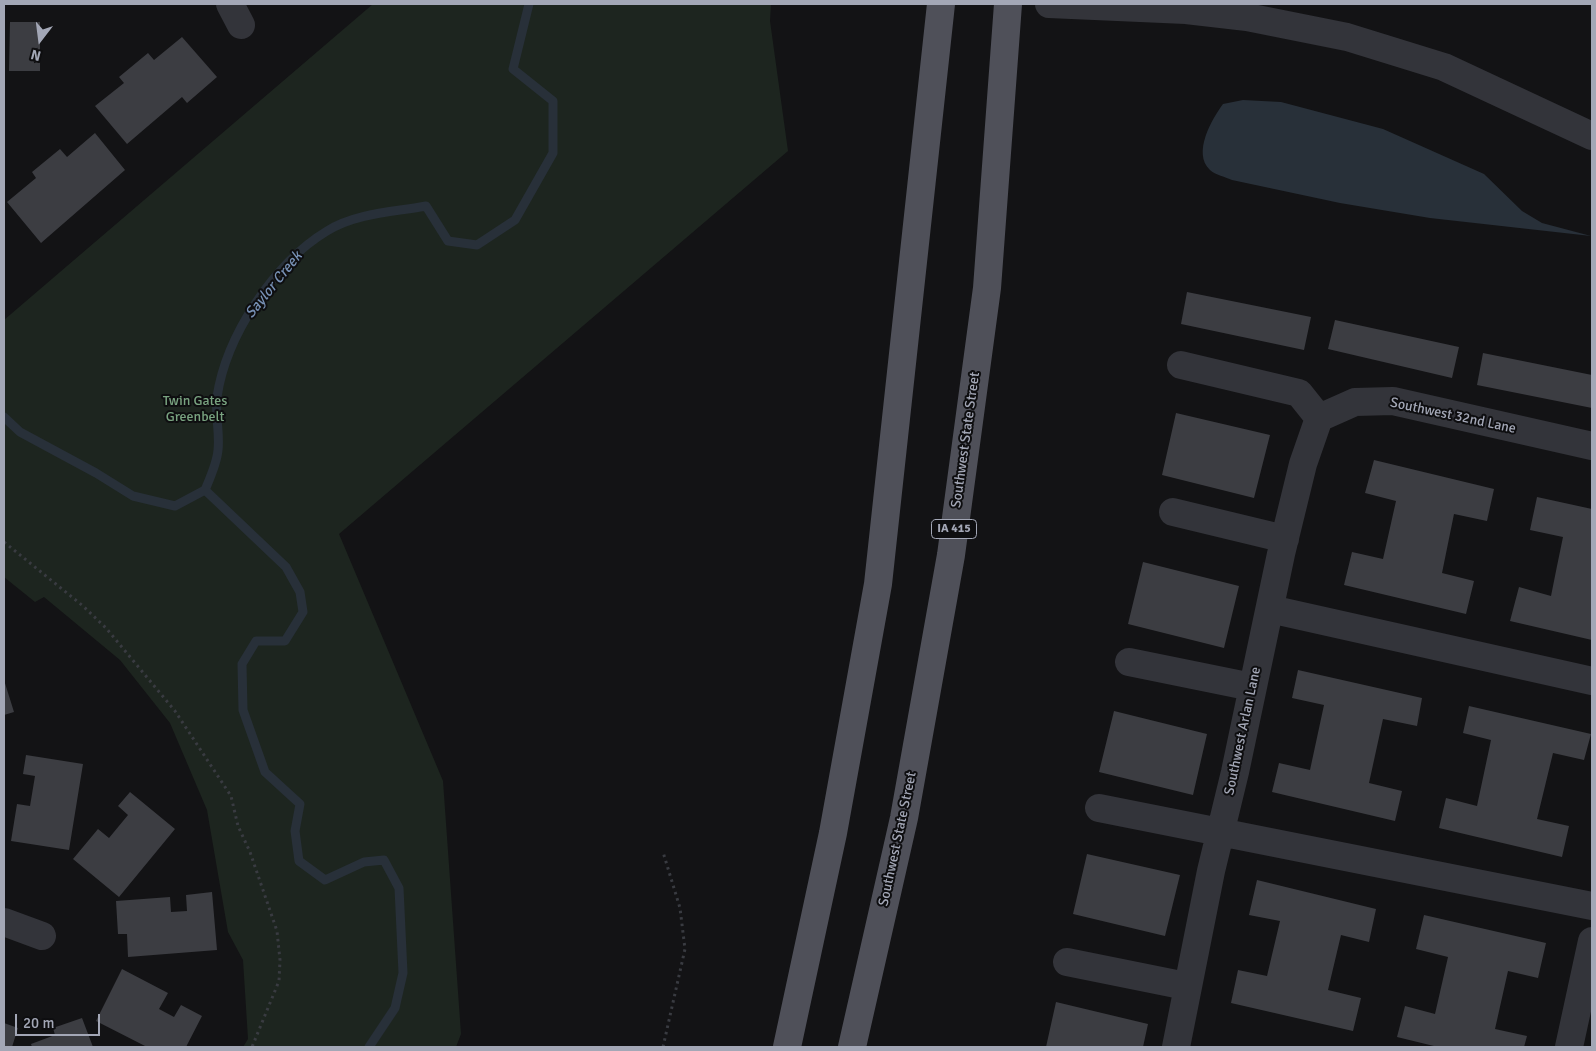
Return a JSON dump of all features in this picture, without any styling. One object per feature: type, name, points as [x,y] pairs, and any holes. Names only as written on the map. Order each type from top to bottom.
[{"type":"main road","points":[[787,1047],[833,833],[878,584],[941,4]]},
{"type":"main road","name":"Southwest State Street","points":[[852,1047],[904,818],[950,555],[987,288],[1008,4]]},
{"type":"street","points":[[1049,4],[1186,10],[1247,17],[1347,36],[1444,67],[1592,136]]},
{"type":"street","points":[[1181,365],[1299,393],[1319,418]]},
{"type":"street","name":"Southwest 32nd Lane","points":[[1319,418],[1355,402],[1393,401],[1592,446]]},
{"type":"street","name":"Southwest Arlan Lane","points":[[1184,1046],[1186,986],[1285,539],[1303,464],[1319,418]]},
{"type":"street","points":[[1172,512],[1285,539]]},
{"type":"street","points":[[1270,609],[1592,680]]},
{"type":"street","points":[[1129,662],[1252,687]]},
{"type":"street","points":[[1099,808],[1592,906]]},
{"type":"street","points":[[4,922],[42,936]]},
{"type":"street","points":[[1569,1047],[1592,941]]},
{"type":"street","points":[[1067,962],[1186,986]]},
{"type":"path","points":[[4,542],[83,606],[106,628],[175,711],[231,796],[238,826],[250,852],[277,931],[280,960],[279,981],[252,1047]]},
{"type":"path","points":[[663,1047],[686,949],[680,908],[664,852]]},
{"type":"green space","name":"Twin Gates Greenbelt","points":[[373,4],[771,4],[770,21],[788,151],[339,534],[443,781],[461,1034],[456,1047],[243,1047],[248,1039],[243,960],[228,932],[207,810],[170,723],[120,660],[44,597],[35,602],[4,577],[4,320]]},
{"type":"shaded area","points":[[1243,100],[1281,102],[1383,129],[1484,174],[1522,211],[1542,223],[1591,236],[1430,218],[1340,203],[1232,180],[1218,175],[1210,170],[1205,163],[1203,155],[1203,146],[1209,127],[1223,104]]},
{"type":"building","points":[[10,22],[40,22],[40,71],[9,71]]},
{"type":"building","points":[[182,37],[217,77],[187,103],[182,97],[127,144],[95,106],[124,83],[119,77],[148,53],[154,60]]},
{"type":"building","points":[[95,133],[125,170],[41,243],[7,202],[36,178],[32,172],[60,149],[67,157]]},
{"type":"building","points":[[1187,292],[1311,317],[1304,350],[1181,324]]},
{"type":"building","points":[[1335,320],[1459,347],[1452,378],[1328,349]]},
{"type":"building","points":[[1483,353],[1592,375],[1592,408],[1477,385]]},
{"type":"building","points":[[1176,413],[1270,435],[1254,498],[1162,475]]},
{"type":"building","points":[[1374,460],[1494,489],[1487,521],[1454,514],[1442,573],[1474,581],[1466,614],[1344,585],[1352,552],[1383,559],[1396,501],[1365,493]]},
{"type":"building","points":[[1537,497],[1592,509],[1592,640],[1510,621],[1519,587],[1551,596],[1563,537],[1530,530]]},
{"type":"building","points":[[1143,562],[1239,586],[1224,648],[1128,624]]},
{"type":"building","points":[[1298,670],[1422,698],[1417,726],[1383,719],[1369,783],[1402,791],[1395,821],[1272,792],[1279,763],[1310,770],[1324,705],[1292,698]]},
{"type":"building","points":[[4,680],[14,712],[4,715]]},
{"type":"building","points":[[1469,706],[1591,734],[1584,760],[1553,753],[1537,819],[1569,826],[1562,857],[1439,828],[1446,798],[1477,806],[1491,740],[1463,733]]},
{"type":"building","points":[[1114,711],[1207,734],[1193,795],[1099,772]]},
{"type":"building","points":[[26,755],[83,764],[69,850],[11,841],[17,804],[30,806],[35,776],[23,774]]},
{"type":"building","points":[[130,792],[175,829],[119,897],[73,859],[98,829],[109,838],[128,815],[118,806]]},
{"type":"building","points":[[1087,854],[1180,875],[1165,936],[1073,914]]},
{"type":"building","points":[[1257,880],[1376,909],[1369,942],[1341,935],[1328,990],[1361,998],[1353,1031],[1231,1003],[1238,970],[1267,976],[1280,921],[1249,915]]},
{"type":"building","points":[[212,892],[217,950],[128,957],[127,934],[118,934],[116,901],[170,897],[171,912],[187,911],[186,895]]},
{"type":"building","points":[[1424,915],[1546,943],[1538,978],[1508,971],[1495,1029],[1527,1036],[1524,1047],[1438,1047],[1397,1037],[1405,1006],[1435,1014],[1448,957],[1416,949]]},
{"type":"building","points":[[122,969],[168,993],[159,1009],[174,1017],[181,1005],[202,1016],[186,1047],[147,1047],[96,1021]]},
{"type":"building","points":[[1056,1002],[1148,1024],[1143,1047],[1046,1047]]},
{"type":"building","points":[[82,1018],[93,1047],[32,1047],[31,1044],[55,1035],[53,1028]]},
{"type":"building","points":[[4,1023],[18,1028],[12,1047],[4,1047]]},
{"type":"waterway","name":"Saylor Creek","points":[[4,417],[20,432],[96,473],[133,496],[175,506],[205,490],[217,455],[217,397],[222,374],[231,350],[255,303],[271,282],[307,245],[327,231],[350,220],[426,206],[448,241],[477,245],[515,220],[553,153],[553,101],[513,69],[529,4]]},
{"type":"waterway","points":[[205,490],[286,567],[300,592],[303,612],[285,641],[256,641],[242,664],[243,710],[265,772],[300,804],[295,831],[299,861],[325,880],[364,862],[384,860],[399,888],[403,973],[395,1008],[369,1047]]}]
